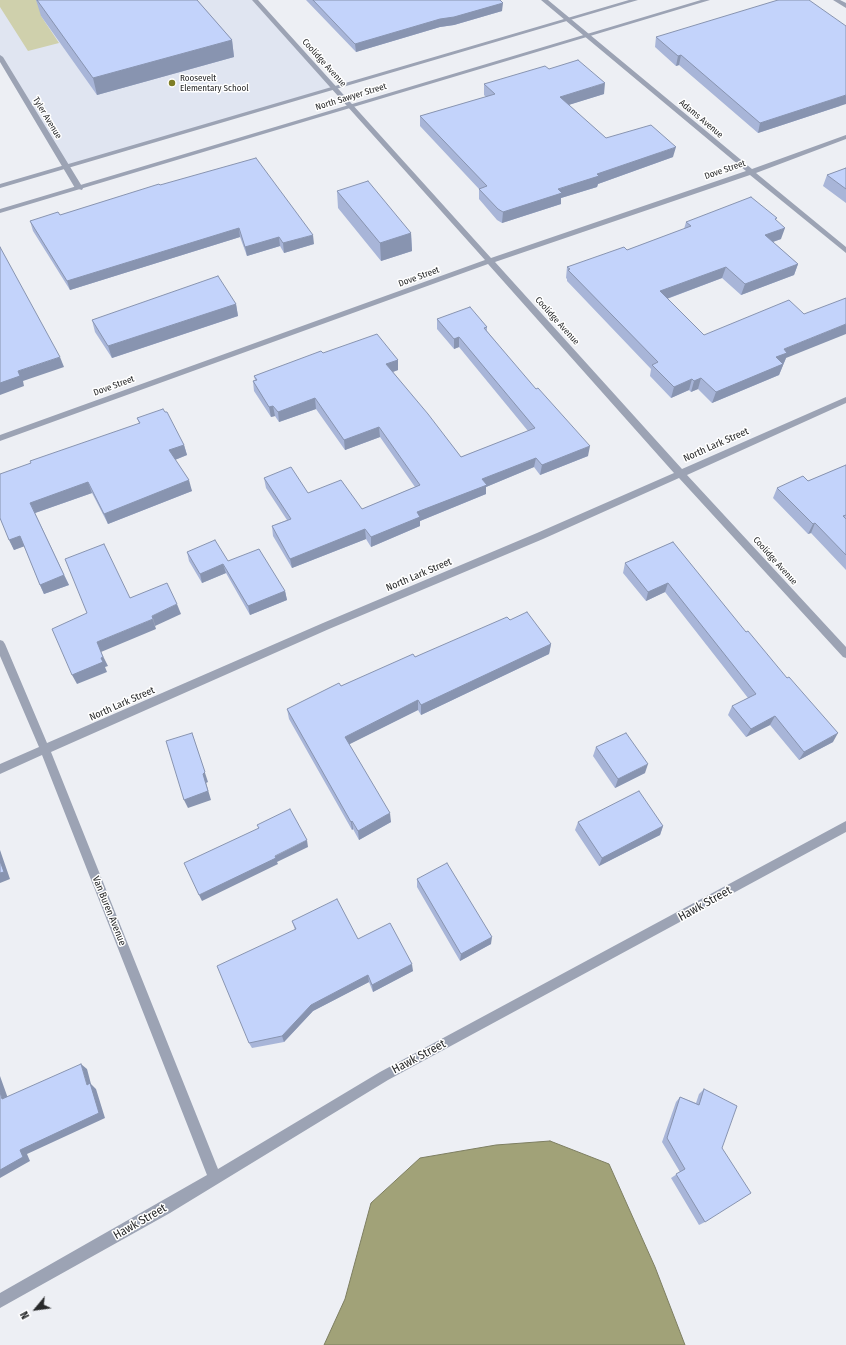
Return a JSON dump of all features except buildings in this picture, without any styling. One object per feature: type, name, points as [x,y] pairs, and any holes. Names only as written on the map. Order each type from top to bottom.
[{"type":"street","name":"Coolidge Avenue","points":[[256,0],[333,88],[680,473],[846,654]]},
{"type":"street","name":"Adams Avenue","points":[[544,0],[846,251]]},
{"type":"street","name":"North Sawyer Street","points":[[0,186],[635,0]]},
{"type":"street","name":"North Sawyer Street","points":[[0,211],[707,0]]},
{"type":"street","points":[[836,0],[846,6]]},
{"type":"street","name":"Tyler Avenue","points":[[0,57],[79,188]]},
{"type":"street","name":"Dove Street","points":[[0,438],[490,262],[751,172],[846,137]]},
{"type":"street","name":"North Lark Street","points":[[0,769],[318,629],[540,536],[846,400]]},
{"type":"street","name":"Van Buren Avenue","points":[[0,644],[45,750],[215,1178]]},
{"type":"street","name":"Hawk Street","points":[[0,1301],[215,1178],[384,1076],[846,826]]},
{"type":"shaded area","name":"Roosevelt Elementary School","points":[[0,0],[255,0],[333,88],[66,167],[0,57]]},
{"type":"shaded area","points":[[0,0],[103,0],[41,16],[59,43],[28,51],[0,7]]},
{"type":"shaded area","points":[[550,1141],[609,1164],[655,1267],[685,1345],[324,1345],[345,1299],[371,1203],[420,1158],[496,1145]]},
{"type":"place","name":"Roosevelt Elementary School","points":[[172,83]]}]
